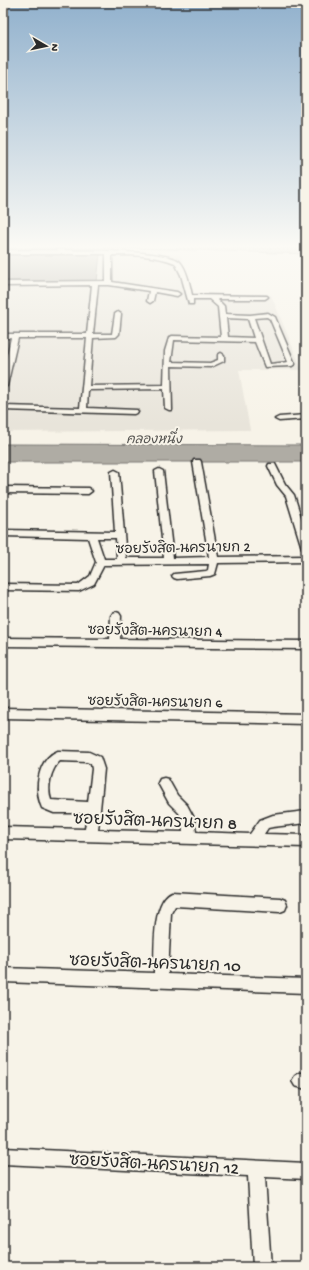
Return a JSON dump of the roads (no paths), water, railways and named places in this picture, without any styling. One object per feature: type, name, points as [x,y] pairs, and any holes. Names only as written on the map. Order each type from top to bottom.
[{"type":"street","points":[[83,410],[93,307]]},
{"type":"street","points":[[221,307],[224,340]]},
{"type":"street","points":[[3,336],[114,336],[116,334],[118,314]]},
{"type":"street","points":[[223,316],[250,317],[268,315],[273,318],[292,363],[267,366],[250,317]]},
{"type":"street","points":[[3,386],[15,336]]},
{"type":"street","points":[[169,408],[168,364],[169,342],[172,338],[258,340]]},
{"type":"street","points":[[168,364],[211,365],[221,361],[220,355]]},
{"type":"street","points":[[86,388],[168,387]]},
{"type":"street","points":[[3,408],[134,412]]},
{"type":"street","points":[[279,419],[306,417]]},
{"type":"street","points":[[177,576],[207,574],[212,572],[214,561],[197,462]]},
{"type":"street","points":[[272,466],[281,484],[290,496],[306,548]]},
{"type":"street","points":[[158,471],[169,561]]},
{"type":"street","points":[[115,472],[122,562]]},
{"type":"street","points":[[3,490],[88,491]]},
{"type":"street","points":[[3,533],[91,535],[120,534]]},
{"type":"street","points":[[91,535],[101,562]]},
{"type":"street","name":"ซอยรังสิต-นครนายก 2","points":[[3,587],[78,588],[88,585],[94,579],[101,562],[306,559]]},
{"type":"street","points":[[115,643],[116,616]]},
{"type":"street","name":"ซอยรังสิต-นครนายก 4","points":[[3,642],[306,645]]},
{"type":"street","name":"ซอยรังสิต-นครนายก 6","points":[[3,713],[306,718]]},
{"type":"street","points":[[91,835],[98,769],[96,761],[89,757],[58,756],[47,767],[43,794],[46,804],[54,807],[93,808]]},
{"type":"street","points":[[164,783],[173,799],[183,809],[188,818],[190,838]]},
{"type":"street","points":[[253,840],[264,824],[273,820],[306,817]]},
{"type":"street","name":"ซอยรังสิต-นครนายก 8","points":[[3,833],[306,841]]},
{"type":"street","points":[[162,980],[164,913],[168,903],[172,899],[280,905]]},
{"type":"street","name":"ซอยรังสิต-นครนายก 10","points":[[3,975],[306,986]]},
{"type":"street","name":"ซอยรังสิต-นครนายก 12","points":[[3,1156],[306,1170]]},
{"type":"street","points":[[256,1168],[262,1267]]},
{"type":"water label","name":"คลองหนึ่ง","points":[[154,438]]}]
